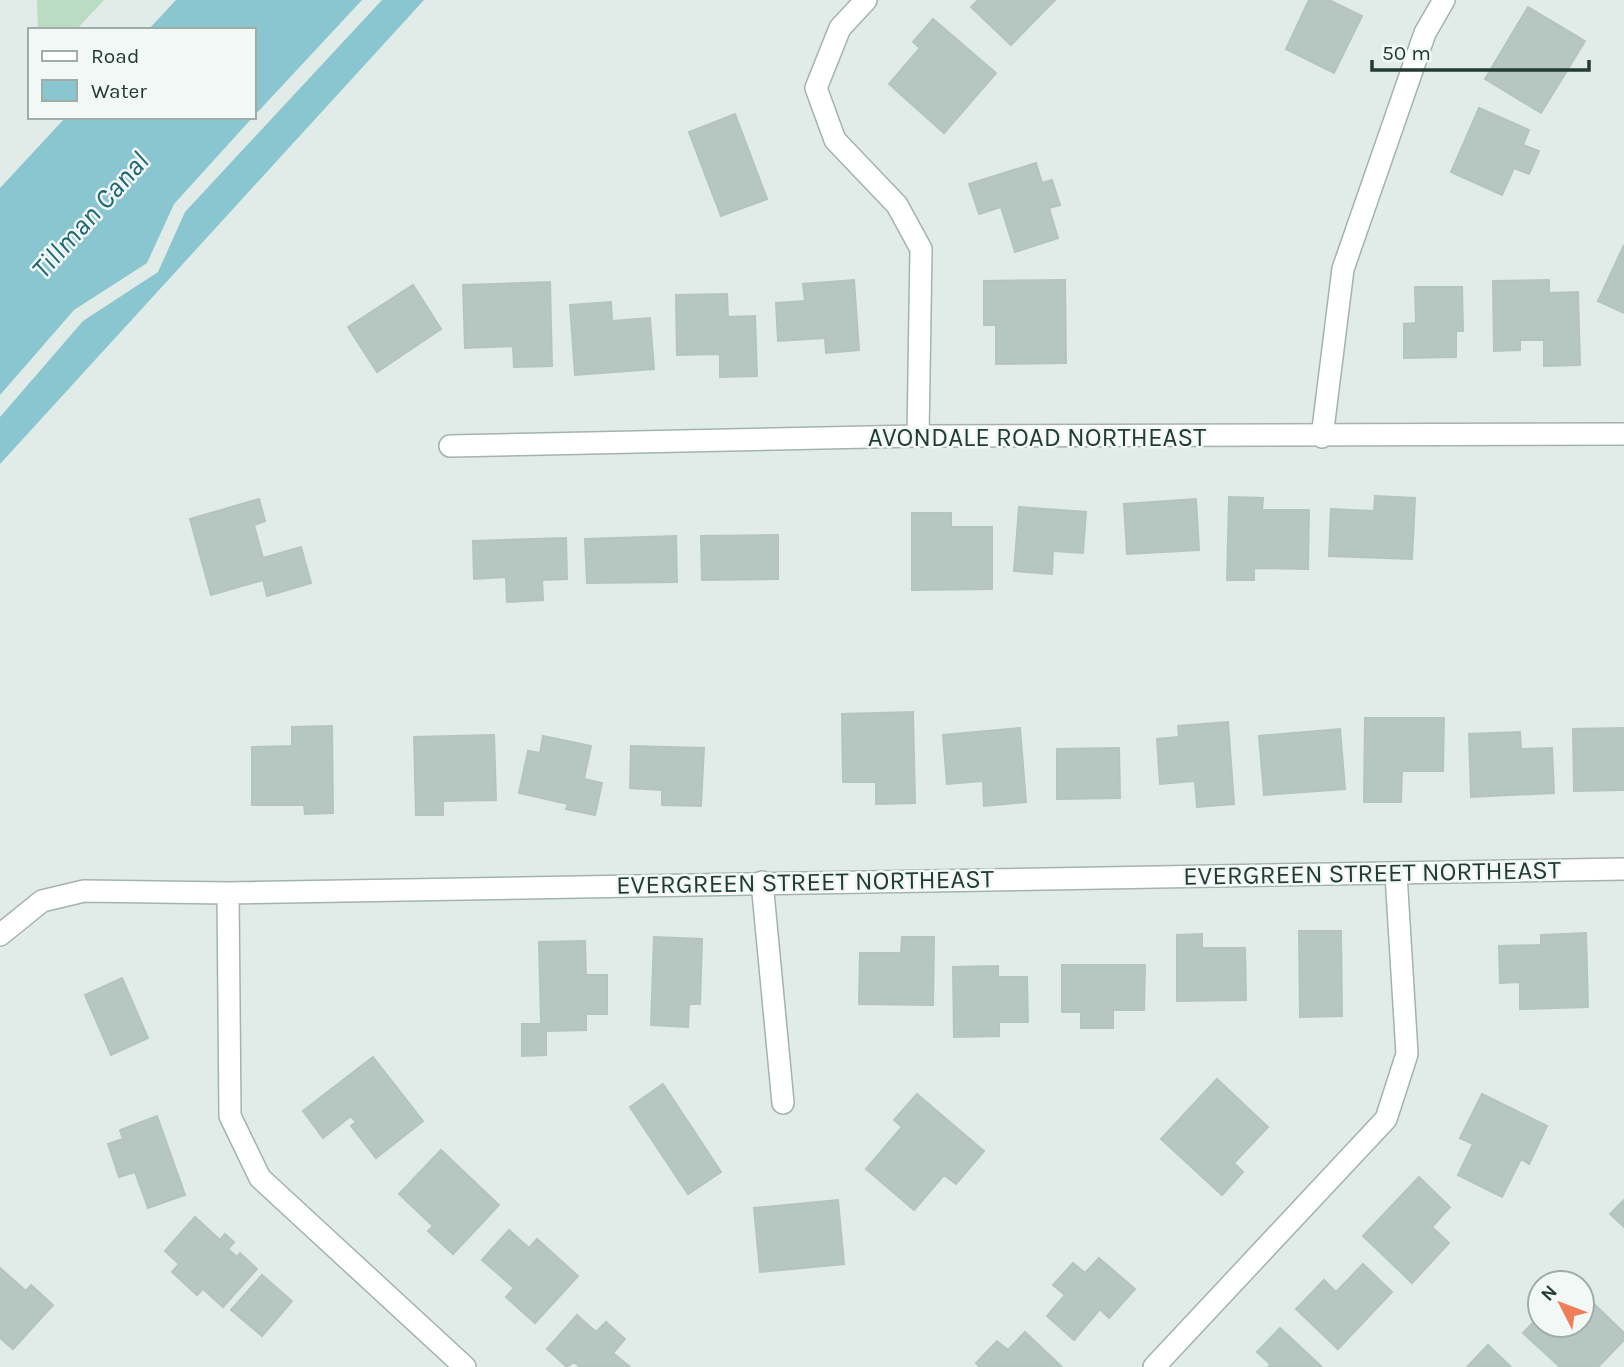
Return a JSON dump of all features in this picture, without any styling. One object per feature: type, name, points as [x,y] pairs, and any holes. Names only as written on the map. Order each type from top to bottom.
[{"type":"street","points":[[866,0],[840,28],[816,88],[835,140],[897,205],[921,249],[918,436]]},
{"type":"street","points":[[1322,437],[1343,269],[1425,33],[1444,0]]},
{"type":"street","name":"AVONDALE ROAD NORTHEAST","points":[[450,446],[918,436],[1322,437],[1624,434]]},
{"type":"street","name":"EVERGREEN STREET NORTHEAST","points":[[0,935],[41,901],[84,891],[228,892],[1624,869]]},
{"type":"street","points":[[1154,1367],[1386,1119],[1407,1054],[1396,874]]},
{"type":"street","points":[[762,882],[783,1103]]},
{"type":"street","points":[[228,892],[230,1116],[260,1178],[465,1367]]},
{"type":"green space","points":[[37,0],[104,0],[78,28],[38,28]]},
{"type":"water","points":[[176,0],[362,0],[256,114],[256,28],[150,28]]},
{"type":"water","points":[[382,0],[424,0],[0,464],[0,417],[83,321],[158,272],[185,212]]},
{"type":"water","name":"Tillman Canal","points":[[64,119],[251,119],[174,204],[147,263],[74,310],[0,395],[0,188]]},
{"type":"building","points":[[978,0],[1055,0],[1011,45],[971,7]]},
{"type":"building","points":[[1309,0],[1329,0],[1362,16],[1334,73],[1286,49]]},
{"type":"building","points":[[1528,7],[1585,41],[1541,113],[1485,79]]},
{"type":"building","points":[[933,19],[996,73],[944,133],[889,84],[920,48],[913,42]]},
{"type":"building","points":[[1479,108],[1529,130],[1523,145],[1539,151],[1529,174],[1514,168],[1502,195],[1451,172]]},
{"type":"building","points":[[735,114],[767,199],[721,216],[689,132]]},
{"type":"building","points":[[1036,163],[1042,183],[1052,180],[1060,205],[1049,208],[1058,238],[1015,252],[1001,207],[979,214],[969,184]]},
{"type":"building","points":[[1624,245],[1624,313],[1598,301]]},
{"type":"building","points":[[854,280],[859,350],[826,353],[825,338],[778,341],[776,303],[805,301],[803,284]]},
{"type":"building","points":[[1065,280],[1066,363],[996,364],[996,325],[984,325],[984,281]]},
{"type":"building","points":[[1549,280],[1549,293],[1578,292],[1580,365],[1544,366],[1544,340],[1520,340],[1520,350],[1494,351],[1493,281]]},
{"type":"building","points":[[550,282],[552,366],[514,367],[513,346],[465,348],[463,285]]},
{"type":"building","points":[[413,285],[441,329],[377,372],[348,327]]},
{"type":"building","points":[[1415,287],[1462,287],[1463,331],[1456,331],[1456,357],[1404,358],[1404,324],[1416,323]]},
{"type":"building","points":[[727,294],[728,317],[755,316],[757,376],[720,377],[720,354],[677,355],[676,295]]},
{"type":"building","points":[[611,302],[612,321],[650,318],[654,369],[575,375],[570,305]]},
{"type":"building","points":[[1375,496],[1415,498],[1412,559],[1329,556],[1331,509],[1374,511]]},
{"type":"building","points":[[1229,497],[1263,498],[1262,510],[1309,510],[1308,569],[1254,568],[1254,580],[1227,580]]},
{"type":"building","points":[[259,499],[265,521],[254,525],[263,558],[301,547],[311,583],[267,596],[263,580],[211,595],[190,519]]},
{"type":"building","points":[[1196,499],[1199,550],[1127,554],[1124,504]]},
{"type":"building","points":[[1019,507],[1086,512],[1083,553],[1053,551],[1052,574],[1014,571]]},
{"type":"building","points":[[912,513],[951,513],[951,527],[992,527],[992,589],[912,590]]},
{"type":"building","points":[[778,535],[778,579],[702,580],[701,536]]},
{"type":"building","points":[[676,536],[677,582],[587,583],[585,539]]},
{"type":"building","points":[[566,538],[567,579],[542,580],[543,600],[507,602],[506,577],[474,579],[473,541]]},
{"type":"building","points":[[913,712],[915,803],[876,804],[876,782],[843,782],[842,714]]},
{"type":"building","points":[[1365,718],[1444,718],[1443,771],[1402,771],[1401,802],[1364,802]]},
{"type":"building","points":[[1228,722],[1234,804],[1197,807],[1195,781],[1160,784],[1157,739],[1179,737],[1178,726]]},
{"type":"building","points":[[332,726],[333,813],[305,814],[304,805],[252,805],[252,747],[292,746],[292,727]]},
{"type":"building","points":[[1020,728],[1026,802],[984,806],[983,781],[947,784],[943,735]]},
{"type":"building","points":[[1624,728],[1624,790],[1574,791],[1573,729]]},
{"type":"building","points":[[1340,729],[1345,789],[1264,795],[1259,736]]},
{"type":"building","points":[[1520,732],[1521,749],[1552,748],[1554,793],[1471,797],[1469,734]]},
{"type":"building","points":[[494,735],[496,800],[443,801],[443,815],[416,815],[414,737]]},
{"type":"building","points":[[543,736],[591,746],[584,779],[602,783],[595,815],[566,809],[568,804],[519,793],[528,751],[540,753]]},
{"type":"building","points":[[631,746],[704,748],[701,806],[662,805],[662,790],[630,788]]},
{"type":"building","points":[[1119,748],[1120,798],[1057,799],[1057,749]]},
{"type":"building","points":[[1299,931],[1341,931],[1342,1016],[1300,1017]]},
{"type":"building","points":[[1586,933],[1588,1007],[1520,1009],[1520,982],[1500,983],[1499,946],[1541,945],[1541,935]]},
{"type":"building","points":[[1202,934],[1202,948],[1245,948],[1246,1000],[1177,1001],[1177,935]]},
{"type":"building","points":[[654,937],[702,939],[700,1004],[689,1004],[688,1027],[651,1025]]},
{"type":"building","points":[[902,937],[934,937],[933,1005],[859,1004],[860,953],[901,953]]},
{"type":"building","points":[[585,941],[586,975],[607,975],[607,1014],[586,1014],[586,1030],[546,1031],[546,1055],[522,1056],[522,1024],[541,1024],[539,942]]},
{"type":"building","points":[[1062,965],[1145,965],[1144,1010],[1113,1010],[1113,1028],[1081,1028],[1081,1012],[1062,1012]]},
{"type":"building","points":[[998,966],[998,977],[1027,977],[1028,1022],[999,1022],[999,1036],[954,1037],[953,967]]},
{"type":"building","points":[[122,978],[148,1038],[111,1055],[85,995]]},
{"type":"building","points":[[373,1057],[423,1121],[376,1158],[351,1126],[356,1122],[351,1116],[323,1138],[303,1111]]},
{"type":"building","points":[[1217,1079],[1268,1127],[1234,1163],[1243,1172],[1222,1195],[1161,1139]]},
{"type":"building","points":[[663,1084],[721,1172],[688,1194],[630,1107]]},
{"type":"building","points":[[917,1094],[984,1151],[956,1184],[944,1175],[914,1210],[866,1169],[902,1127],[894,1120]]},
{"type":"building","points":[[1482,1094],[1547,1126],[1529,1164],[1521,1159],[1502,1197],[1458,1175],[1473,1144],[1460,1138]]},
{"type":"building","points":[[157,1116],[185,1195],[148,1208],[135,1172],[119,1177],[108,1144],[123,1139],[120,1130]]},
{"type":"building","points":[[441,1150],[499,1205],[453,1254],[428,1231],[433,1226],[399,1194]]},
{"type":"building","points":[[1419,1177],[1450,1207],[1432,1227],[1449,1243],[1412,1283],[1363,1236]]},
{"type":"building","points":[[838,1200],[844,1264],[760,1272],[754,1208]]},
{"type":"building","points":[[1624,1200],[1624,1227],[1610,1214]]},
{"type":"building","points":[[195,1217],[220,1240],[225,1234],[234,1242],[228,1249],[237,1257],[240,1253],[257,1269],[223,1307],[203,1289],[197,1295],[172,1272],[179,1264],[165,1251]]},
{"type":"building","points":[[509,1230],[529,1248],[537,1239],[578,1276],[535,1323],[506,1297],[514,1288],[482,1260]]},
{"type":"building","points":[[1099,1258],[1135,1289],[1109,1318],[1100,1309],[1074,1340],[1047,1316],[1065,1295],[1053,1285],[1073,1263],[1085,1273]]},
{"type":"building","points":[[1363,1264],[1392,1292],[1338,1349],[1296,1309],[1324,1280],[1336,1292]]},
{"type":"building","points":[[0,1268],[26,1291],[31,1285],[53,1305],[13,1349],[0,1338]]},
{"type":"building","points":[[262,1275],[292,1301],[262,1336],[231,1310]]},
{"type":"building","points":[[1596,1306],[1624,1333],[1624,1340],[1598,1367],[1560,1367],[1530,1339],[1596,1339]]},
{"type":"building","points":[[577,1315],[596,1332],[606,1322],[625,1339],[613,1353],[630,1367],[580,1367],[574,1362],[567,1367],[547,1349]]},
{"type":"building","points":[[1280,1328],[1322,1367],[1268,1367],[1271,1365],[1257,1352]]},
{"type":"building","points":[[1025,1332],[1062,1367],[980,1367],[976,1363],[997,1341],[1008,1350]]},
{"type":"building","points":[[1488,1345],[1511,1367],[1467,1367]]}]
